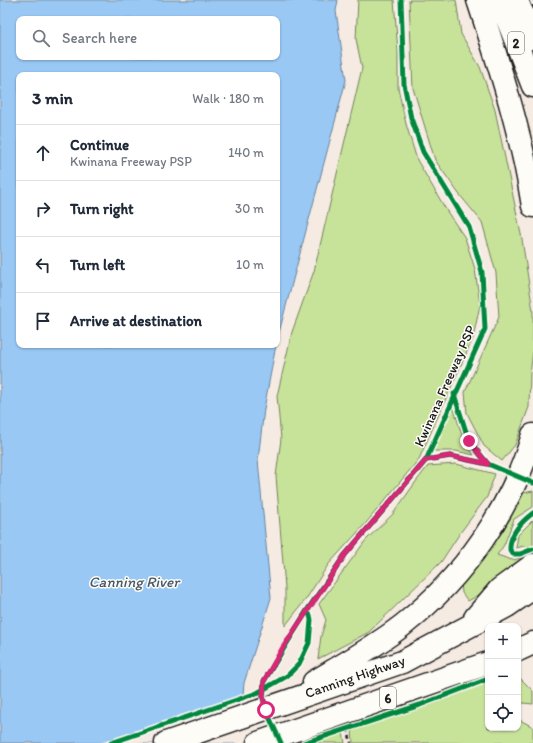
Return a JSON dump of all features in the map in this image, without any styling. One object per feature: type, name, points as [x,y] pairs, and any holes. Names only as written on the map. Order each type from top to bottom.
[{"type":"highway","points":[[478,0],[512,105],[523,148],[533,206]]},
{"type":"highway","name":"2","points":[[500,0],[533,86]]},
{"type":"highway","points":[[516,0],[533,38]]},
{"type":"highway","points":[[279,704],[348,662],[403,625],[451,580],[482,540],[510,494],[521,471],[533,435]]},
{"type":"highway","points":[[465,630],[500,589],[533,565]]},
{"type":"highway","name":"Canning Highway","points":[[166,743],[402,662],[465,630],[507,606],[533,588]]},
{"type":"highway","points":[[521,649],[533,643]]},
{"type":"highway","points":[[521,660],[533,659]]},
{"type":"highway","name":"6","points":[[258,743],[485,664]]},
{"type":"path","points":[[341,731],[355,726]]},
{"type":"path","points":[[348,728],[351,743]]},
{"type":"green space","points":[[358,0],[394,0],[398,52],[398,88],[406,124],[417,160],[448,213],[465,238],[475,269],[480,305],[473,338],[419,459],[366,523],[328,565],[306,599],[285,626],[285,588],[276,476],[281,439],[277,396],[292,332],[314,271],[362,68],[356,39]]},
{"type":"green space","points":[[409,0],[456,0],[461,34],[480,67],[495,110],[522,239],[533,311],[533,351],[530,374],[529,407],[515,445],[502,461],[484,446],[467,413],[465,392],[499,317],[496,273],[482,222],[459,194],[435,160],[413,88]]},
{"type":"green space","points":[[453,406],[463,439],[474,455],[456,451],[433,451]]},
{"type":"green space","points":[[456,464],[495,474],[487,497],[460,533],[441,562],[369,632],[318,659],[321,636],[326,620],[319,604],[366,540],[393,514],[428,466]]},
{"type":"green space","points":[[533,491],[533,507],[514,519],[504,545],[497,555],[512,560],[533,556],[486,591],[468,601],[462,593],[461,582],[468,573],[477,568],[483,554],[510,516],[523,493]]},
{"type":"green space","points":[[533,520],[533,545],[531,547],[524,546],[516,548],[518,535]]},
{"type":"green space","points":[[521,679],[533,691],[533,704],[521,704]]},
{"type":"green space","points":[[485,683],[485,731],[521,731],[521,721],[533,727],[533,743],[353,743],[352,730],[430,705]]},
{"type":"green space","points":[[343,732],[345,743],[312,743]]},
{"type":"water","name":"Canning River","points":[[0,0],[338,0],[336,11],[346,80],[280,329],[280,72],[16,72],[16,348],[275,348],[264,409],[258,460],[271,598],[244,683],[239,743],[0,743]]},
{"type":"pier","points":[[245,693],[241,743],[100,743],[238,696]]},
{"type":"railway","points":[[531,0],[533,5]]},
{"type":"cycle path","name":"Kwinana Freeway PSP","points":[[281,743],[266,710],[263,697],[264,681],[306,612],[345,555],[426,460],[485,329],[482,272],[469,227],[423,152],[411,118],[404,84],[401,0]]},
{"type":"cycle path","name":"Kwinana Freeway PSP","points":[[454,394],[469,441],[488,464]]},
{"type":"cycle path","points":[[426,460],[450,456],[488,464],[533,483]]},
{"type":"cycle path","points":[[533,513],[524,520],[517,529],[511,539],[510,550],[513,554],[520,554],[533,549]]},
{"type":"cycle path","points":[[111,743],[257,693],[287,676],[299,664],[309,643],[311,620],[310,615],[306,612]]},
{"type":"cycle path","points":[[304,743],[420,705],[485,680]]},
{"type":"route","points":[[266,710],[263,697],[264,681],[282,649],[345,555],[426,460],[450,456],[488,464],[469,441]]}]
